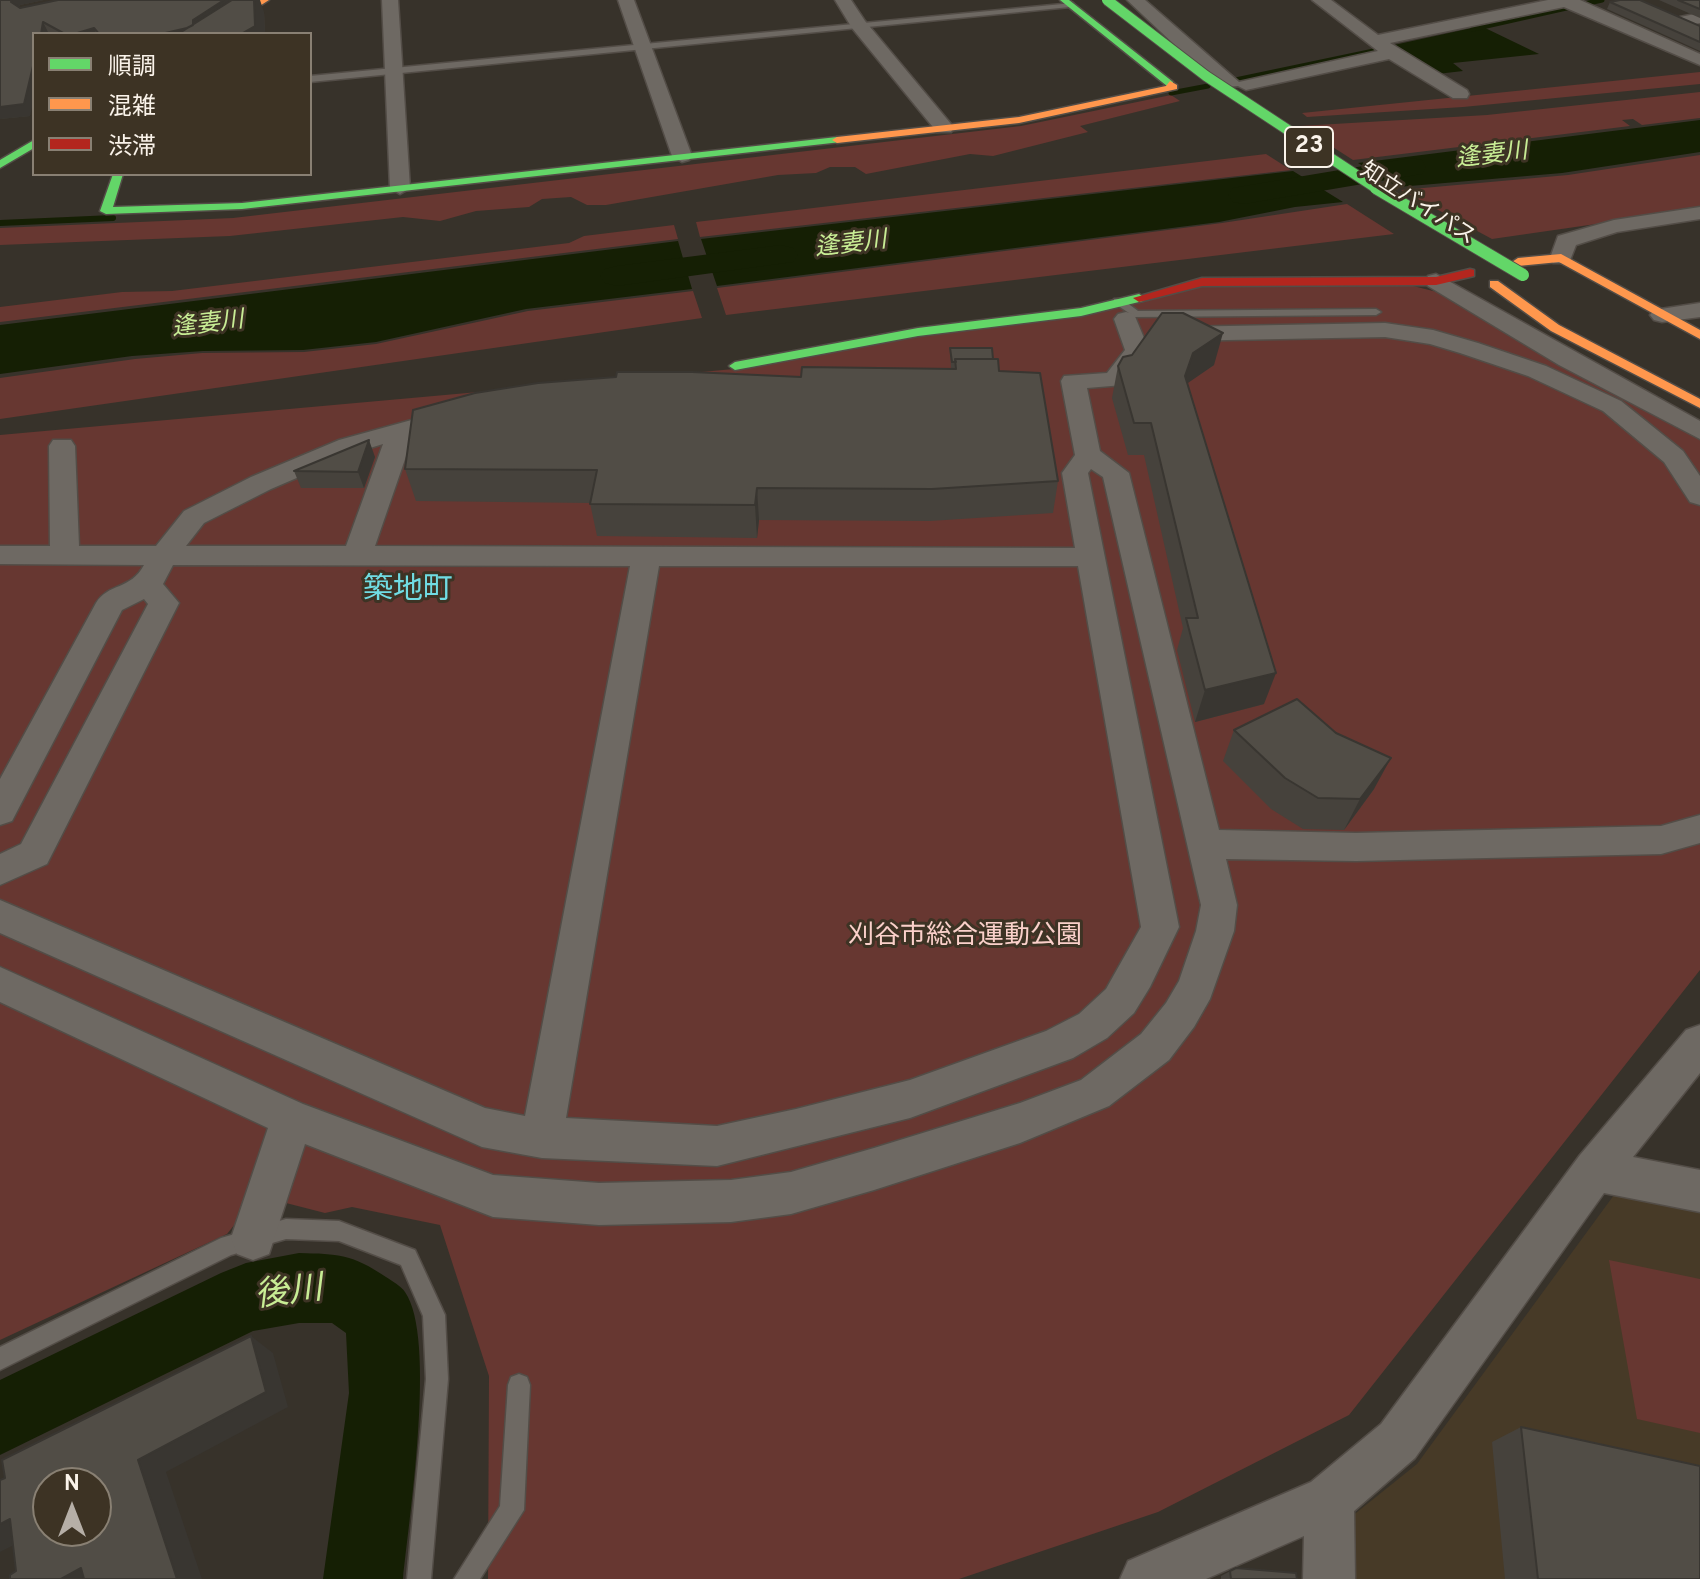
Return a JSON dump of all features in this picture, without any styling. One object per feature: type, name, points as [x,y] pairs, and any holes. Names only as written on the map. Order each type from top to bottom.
[{"type":"main road","points":[[256,0],[264,0]]},
{"type":"main road","points":[[213,32],[264,0]]},
{"type":"main road","name":"知立バイパス","points":[[1107,0],[1163,46],[1300,141],[1526,273],[1561,258]]},
{"type":"main road","points":[[1121,0],[1141,17],[1163,46]]},
{"type":"main road","points":[[117,176],[106,211],[242,206],[1019,120],[1174,87],[1074,2]]},
{"type":"main road","name":"知立バイパス","points":[[1074,2],[1240,118],[1494,284],[1700,393]]},
{"type":"main road","points":[[0,165],[32,144]]},
{"type":"main road","points":[[1561,258],[1700,335]]},
{"type":"main road","points":[[735,366],[918,332],[1081,312],[1125,318],[1202,282],[1436,281],[1470,273]]},
{"type":"main road","name":"23","points":[[1494,284],[1555,328],[1700,404]]},
{"type":"street","points":[[390,0],[400,188]]},
{"type":"street","points":[[626,0],[682,156]]},
{"type":"street","points":[[843,0],[858,24],[944,128]]},
{"type":"street","points":[[1135,0],[1224,77],[1311,141],[1397,193]]},
{"type":"street","points":[[1320,0],[1373,41],[1460,94]]},
{"type":"street","points":[[1373,41],[1570,3],[1607,3]]},
{"type":"street","points":[[1570,3],[1700,60]]},
{"type":"street","points":[[1246,85],[1392,53]]},
{"type":"street","points":[[1561,258],[1566,241],[1614,226],[1700,213]]},
{"type":"street","points":[[1436,281],[1568,360],[1700,431]]},
{"type":"street","points":[[1662,315],[1700,310]]},
{"type":"street","points":[[1045,381],[1114,380],[1137,350],[1125,318],[1385,330],[1433,337],[1537,371],[1612,406],[1674,457],[1700,496]]},
{"type":"street","points":[[709,381],[787,381]]},
{"type":"street","points":[[0,984],[292,1119],[493,1196],[540,1201],[669,1204],[731,1201],[791,1193],[1020,1123],[1095,1093],[1155,1047],[1196,987],[1215,931],[1219,905],[1116,473],[1088,455],[1073,381]]},
{"type":"street","points":[[0,811],[111,603],[155,570],[194,517],[261,483],[348,446],[481,409]]},
{"type":"street","points":[[357,556],[402,429]]},
{"type":"street","points":[[62,446],[65,555]]},
{"type":"street","points":[[0,916],[482,1127],[520,1136],[717,1146],[910,1099],[1059,1045],[1093,1026],[1120,1001],[1144,963],[1160,927],[1075,473],[1088,455]]},
{"type":"street","points":[[0,555],[65,555],[155,570],[357,556],[1091,557]]},
{"type":"street","points":[[542,1138],[646,556]]},
{"type":"street","points":[[0,870],[34,854],[85,756],[164,603],[155,570]]},
{"type":"street","points":[[1206,844],[1356,847],[1661,840],[1700,829]]},
{"type":"street","points":[[1146,1579],[1329,1500],[1398,1441],[1595,1170],[1700,1043]]},
{"type":"street","points":[[253,1238],[292,1119]]},
{"type":"street","points":[[1595,1170],[1700,1191]]},
{"type":"street","points":[[1329,1500],[1329,1579]]},
{"type":"lane","points":[[312,79],[1074,2]]},
{"type":"lane","points":[[1125,318],[1135,314],[1376,312]]},
{"type":"lane","points":[[0,1359],[228,1245],[286,1229],[339,1231],[408,1257],[434,1315],[437,1379],[419,1579]]},
{"type":"lane","points":[[466,1579],[512,1510],[519,1385]]},
{"type":"shaded area","points":[[1614,1195],[1700,1211],[1700,1579],[1341,1579],[1341,1525],[1417,1464]]},
{"type":"green space","points":[[1700,72],[1700,84],[1463,107],[1307,117],[1302,113]]},
{"type":"green space","points":[[1700,92],[1700,118],[1642,125],[1633,119],[1622,120],[1630,126],[1353,160],[1300,126],[1487,115]]},
{"type":"green space","points":[[1171,95],[1180,101],[1080,126],[1088,132],[993,156],[970,154],[866,174],[855,167],[830,167],[816,173],[778,175],[606,205],[587,205],[571,197],[542,199],[529,207],[476,211],[440,221],[403,217],[230,236],[0,245],[0,228],[233,218],[1021,126]]},
{"type":"green space","points":[[1266,154],[1291,170],[700,237],[696,222]]},
{"type":"green space","points":[[1700,155],[1700,209],[1492,239],[1401,190],[1568,175]]},
{"type":"green space","points":[[1347,204],[1394,234],[726,315],[717,288],[1222,223]]},
{"type":"green space","points":[[674,225],[678,239],[0,322],[0,307],[122,292],[172,291],[569,243],[584,236]]},
{"type":"green space","name":"刈谷市総合運動公園","points":[[1409,285],[1449,295],[1700,435],[1700,970],[1349,1415],[1158,1512],[959,1579],[488,1579],[489,1376],[440,1225],[352,1207],[325,1213],[286,1203],[288,1196],[239,1219],[227,1234],[0,1340],[0,435],[734,369],[1202,287]]},
{"type":"green space","points":[[693,291],[702,318],[0,419],[0,378],[135,359],[202,353],[304,352],[376,344],[528,311]]},
{"type":"green space","points":[[1609,1260],[1700,1279],[1700,1433],[1637,1419]]},
{"type":"water","points":[[1481,26],[1539,54],[1453,63],[1463,71],[1437,74],[1394,45]]},
{"type":"water","points":[[1700,120],[1700,152],[1562,173],[1398,187],[1358,163]]},
{"type":"water","points":[[1293,171],[1343,202],[1295,207],[1219,222],[717,286],[701,239]]},
{"type":"water","points":[[678,241],[692,289],[526,309],[376,342],[303,350],[203,351],[132,356],[0,374],[0,325]]},
{"type":"building","points":[[0,0],[12,0],[20,8],[58,0],[224,0],[193,20],[193,25],[170,32],[97,32],[94,28],[61,32],[43,22],[41,32],[32,32],[32,70],[24,104],[0,107]]},
{"type":"building","points":[[232,0],[254,0],[255,26],[244,32],[181,32]]},
{"type":"building","points":[[1640,0],[1700,26],[1700,42],[1610,2]]},
{"type":"building","points":[[1678,0],[1700,0],[1700,9]]},
{"type":"building","points":[[1162,313],[1183,313],[1223,333],[1193,353],[1185,376],[1276,673],[1205,690],[1186,618],[1198,618],[1151,423],[1134,423],[1118,366],[1123,357],[1132,355]]},
{"type":"building","points":[[950,348],[992,348],[993,359],[955,359],[956,362],[952,362]]},
{"type":"building","points":[[955,359],[998,359],[999,371],[1040,373],[1058,481],[932,489],[757,488],[755,505],[590,504],[597,470],[405,469],[413,410],[475,393],[538,383],[616,377],[617,372],[801,377],[802,367],[956,369]]},
{"type":"building","points":[[369,440],[358,472],[294,471]]},
{"type":"building","points":[[1297,699],[1336,733],[1391,758],[1360,799],[1318,798],[1285,778],[1234,730]]},
{"type":"building","points":[[251,1336],[266,1392],[138,1460],[177,1579],[84,1579],[81,1568],[61,1579],[10,1579],[16,1571],[10,1519],[0,1524],[0,1480],[5,1478],[2,1460]]},
{"type":"building","points":[[1521,1427],[1700,1466],[1700,1579],[1538,1579]]},
{"type":"building","points":[[1236,1568],[1296,1573],[1297,1579],[1231,1579],[1230,1571]]},
{"type":"waterway","points":[[1473,29],[1602,0]]},
{"type":"waterway","points":[[1226,82],[1388,48]]},
{"type":"waterway","points":[[1171,93],[1208,86]]},
{"type":"waterway","name":"逢妻川","points":[[1244,195],[1411,167]]},
{"type":"waterway","points":[[0,223],[113,218]]},
{"type":"waterway","name":"逢妻川","points":[[617,276],[781,255]]},
{"type":"waterway","name":"後川","points":[[0,1418],[246,1298],[299,1288],[343,1289],[380,1315],[385,1393],[363,1579]]},
{"type":"traffic: fast","points":[[1064,0],[1170,84]]},
{"type":"traffic: fast","points":[[1107,0],[1257,112],[1415,212],[1523,275]]},
{"type":"traffic: fast","points":[[117,176],[106,211],[242,206],[837,140]]},
{"type":"traffic: fast","points":[[0,165],[32,144]]},
{"type":"traffic: fast","points":[[735,366],[918,332],[1081,312],[1139,298]]},
{"type":"traffic: slow","points":[[213,32],[265,0]]},
{"type":"traffic: slow","points":[[837,140],[1019,120],[1174,87],[1170,84]]},
{"type":"traffic: slow","points":[[1518,262],[1561,258],[1700,335]]},
{"type":"traffic: slow","points":[[1494,284],[1555,328],[1700,404]]},
{"type":"traffic: jam","points":[[1139,298],[1202,282],[1436,281],[1470,273]]},
{"type":"district","name":"築地町","points":[[408,592]]}]
